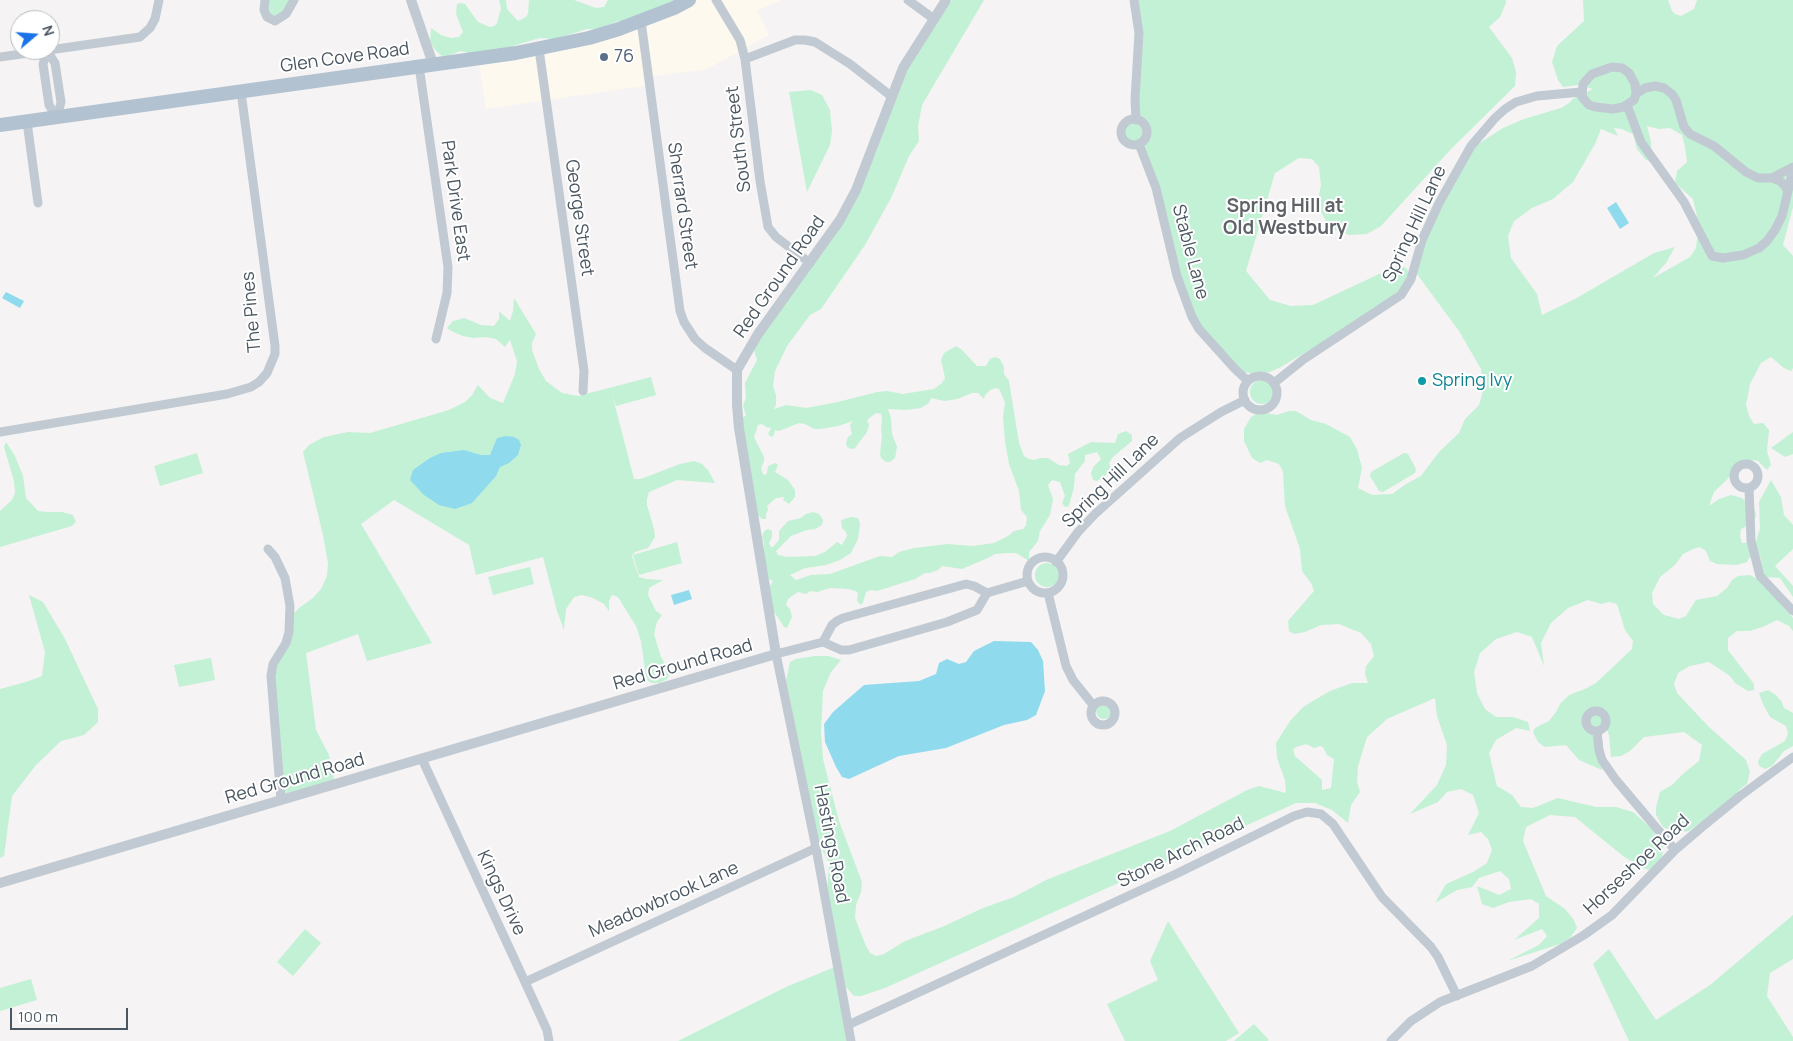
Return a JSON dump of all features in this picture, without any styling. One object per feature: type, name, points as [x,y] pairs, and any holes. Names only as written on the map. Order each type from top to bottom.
[{"type":"main road","name":"Glen Cove Road","points":[[0,126],[539,49],[589,38],[641,21],[689,0]]},
{"type":"street","points":[[60,49],[126,40],[140,36],[150,28],[155,19],[158,0]]},
{"type":"street","points":[[265,0],[264,10],[267,17],[275,21],[286,14],[294,0]]},
{"type":"street","points":[[411,0],[426,65]]},
{"type":"street","name":"South Street","points":[[716,0],[740,40],[745,60],[760,181],[768,227],[776,237],[810,263]]},
{"type":"street","points":[[908,0],[934,19]]},
{"type":"street","name":"Red Ground Road","points":[[0,883],[776,654],[740,428],[737,405],[737,370],[758,334],[840,220],[856,190],[903,68],[946,0]]},
{"type":"street","name":"Stable Lane","points":[[1134,0],[1139,33],[1135,99],[1136,120],[1143,124],[1146,131],[1145,139],[1139,144],[1156,188],[1178,276],[1192,317],[1199,329],[1248,381]]},
{"type":"street","name":"Sherrard Street","points":[[641,21],[680,311],[684,322],[695,339],[704,348],[737,370]]},
{"type":"street","points":[[745,60],[795,40],[815,42],[850,64],[891,96]]},
{"type":"street","name":"George Street","points":[[539,49],[584,371],[583,391]]},
{"type":"street","points":[[53,60],[61,102],[57,118]]},
{"type":"street","name":"Park Drive East","points":[[426,65],[448,267],[447,293],[436,339]]},
{"type":"street","points":[[1612,67],[1622,68],[1629,74],[1635,84],[1636,94],[1634,100],[1627,105],[1613,109],[1596,108],[1584,101],[1581,92],[1582,84],[1592,74],[1612,67]]},
{"type":"street","points":[[1636,94],[1650,87],[1664,88],[1676,100],[1684,127],[1690,134],[1714,146],[1746,172],[1758,178],[1772,178],[1793,169]]},
{"type":"street","name":"The Pines","points":[[0,432],[227,394],[250,388],[267,373],[273,359],[275,346],[241,92]]},
{"type":"street","name":"Spring Hill Lane","points":[[1274,383],[1304,359],[1401,295],[1411,279],[1422,240],[1439,203],[1471,146],[1494,118],[1516,102],[1537,96],[1581,92]]},
{"type":"street","points":[[1627,105],[1641,142],[1684,202],[1712,256],[1723,258],[1743,254],[1759,248],[1767,241],[1782,216],[1793,169]]},
{"type":"street","points":[[1136,120],[1124,124],[1122,136],[1126,143],[1139,144]]},
{"type":"street","points":[[27,122],[38,204]]},
{"type":"street","points":[[1772,178],[1780,182],[1788,191]]},
{"type":"street","points":[[1262,376],[1269,378],[1274,383],[1277,397],[1269,408],[1257,410],[1252,408],[1245,400],[1243,390],[1248,381],[1254,377],[1262,376]]},
{"type":"street","name":"Spring Hill Lane","points":[[1056,562],[1078,532],[1095,514],[1180,438],[1221,412],[1245,400]]},
{"type":"street","points":[[1749,488],[1751,541],[1760,576],[1793,611]]},
{"type":"street","points":[[268,549],[275,557],[285,578],[290,606],[289,632],[286,643],[273,664],[271,676],[281,800]]},
{"type":"street","points":[[1045,557],[1056,562],[1060,566],[1062,577],[1058,587],[1048,593],[1038,592],[1030,586],[1028,570],[1034,560],[1045,557]]},
{"type":"street","points":[[776,654],[823,642],[841,650],[849,650],[947,622],[977,610],[988,593],[1028,581]]},
{"type":"street","points":[[823,642],[832,625],[843,618],[966,584],[988,593]]},
{"type":"street","points":[[1048,593],[1066,666],[1073,680],[1093,705]]},
{"type":"street","name":"Hastings Road","points":[[776,654],[816,848],[851,1041]]},
{"type":"street","points":[[1597,732],[1602,760],[1616,780],[1676,850]]},
{"type":"street","name":"Horseshoe Road","points":[[1391,1041],[1425,1012],[1440,1002],[1532,966],[1584,935],[1612,915],[1676,850],[1740,796],[1793,757]]},
{"type":"street","name":"Kings Drive","points":[[422,759],[547,1030],[550,1041]]},
{"type":"street","name":"Stone Arch Road","points":[[848,1025],[1178,873],[1294,816],[1307,812],[1321,814],[1333,824],[1382,897],[1431,947],[1438,957],[1456,996]]},
{"type":"street","name":"Meadowbrook Lane","points":[[525,982],[816,848]]},
{"type":"shaded area","points":[[689,0],[781,0],[757,10],[769,35],[707,69],[649,77],[650,85],[486,109],[478,58],[559,45]]},
{"type":"green space","points":[[265,0],[294,0],[286,14],[270,20]]},
{"type":"green space","points":[[499,0],[506,0],[507,9],[518,21],[528,14],[529,0],[574,0],[596,8],[604,7],[608,0],[689,0],[627,23],[618,21],[599,29],[587,29],[555,39],[540,38],[513,46],[505,51],[474,54],[460,51],[448,56],[442,56],[436,51],[430,42],[431,28],[441,35],[451,38],[459,37],[463,32],[456,14],[457,4],[465,4],[478,22],[490,27],[497,23],[501,8]]},
{"type":"green space","points":[[952,0],[984,0],[922,105],[918,126],[919,141],[909,156],[891,198],[865,245],[821,309],[810,315],[787,346],[775,371],[773,386],[776,395],[776,405],[774,409],[786,405],[806,408],[877,392],[887,391],[903,394],[934,389],[945,378],[941,360],[944,353],[956,346],[977,366],[986,366],[990,359],[995,357],[1000,359],[1004,367],[1004,374],[1009,381],[1019,443],[1024,456],[1029,459],[1048,458],[1059,465],[1067,466],[1070,463],[1068,454],[1091,442],[1115,443],[1118,434],[1126,431],[1132,435],[1132,441],[1113,457],[1109,463],[1111,469],[1097,481],[1093,480],[1091,473],[1094,466],[1101,459],[1097,452],[1085,455],[1085,461],[1075,474],[1069,506],[1065,507],[1062,503],[1065,496],[1060,482],[1052,480],[1048,485],[1053,499],[1050,515],[1040,531],[1038,541],[1029,552],[1029,561],[1016,553],[1008,553],[995,554],[962,569],[942,566],[938,570],[925,573],[915,579],[877,591],[871,590],[866,592],[861,605],[857,601],[858,593],[848,589],[830,588],[817,592],[810,591],[806,594],[798,592],[788,599],[786,605],[790,609],[792,617],[787,628],[784,627],[773,610],[769,588],[773,581],[767,578],[762,537],[764,531],[768,529],[772,531],[769,543],[773,547],[779,540],[779,531],[788,521],[801,518],[813,512],[819,514],[823,520],[822,525],[791,536],[776,551],[778,555],[787,557],[815,556],[825,552],[837,542],[842,545],[847,536],[842,528],[841,520],[851,517],[858,518],[860,524],[858,539],[851,553],[840,560],[826,565],[805,568],[790,575],[796,580],[811,575],[830,574],[880,556],[892,557],[899,552],[914,548],[948,544],[973,546],[994,543],[1014,531],[1023,529],[1026,525],[1027,517],[1021,510],[1019,491],[1009,464],[1003,417],[1005,402],[999,389],[990,390],[984,399],[978,393],[972,393],[957,399],[944,401],[931,398],[929,403],[921,408],[906,410],[888,409],[891,418],[892,434],[897,447],[895,458],[890,462],[886,462],[881,458],[880,454],[882,435],[881,414],[876,413],[867,420],[869,425],[867,432],[855,448],[851,449],[847,447],[846,443],[848,437],[852,434],[850,425],[853,421],[821,429],[814,429],[799,423],[779,431],[775,430],[774,435],[771,437],[768,434],[771,428],[762,424],[758,425],[754,437],[764,457],[761,468],[763,474],[767,473],[768,466],[775,463],[778,465],[775,472],[788,480],[795,490],[795,497],[789,504],[783,500],[784,497],[776,498],[767,506],[766,519],[762,519],[758,515],[740,418],[746,416],[743,405],[746,398],[745,383],[757,360],[753,347],[851,210],[877,150],[901,82],[913,58]]},
{"type":"green space","points":[[1134,0],[1506,0],[1500,17],[1489,27],[1512,58],[1516,72],[1515,86],[1452,148],[1381,226],[1367,234],[1349,235],[1330,228],[1317,205],[1321,185],[1319,167],[1312,159],[1299,158],[1275,173],[1246,271],[1270,300],[1291,306],[1313,305],[1394,267],[1404,267],[1407,269],[1411,279],[1388,304],[1279,368],[1270,372],[1255,374],[1244,372],[1195,324],[1141,143],[1147,131],[1145,126],[1139,121]]},
{"type":"green space","points":[[1583,0],[1668,0],[1672,11],[1681,16],[1694,9],[1697,0],[1793,0],[1793,207],[1783,245],[1793,256],[1793,368],[1791,371],[1784,368],[1771,357],[1761,363],[1750,384],[1746,405],[1749,416],[1754,424],[1763,423],[1769,430],[1767,451],[1771,465],[1767,470],[1758,461],[1754,460],[1740,467],[1714,492],[1709,506],[1719,499],[1731,495],[1742,498],[1755,510],[1756,515],[1754,522],[1741,529],[1742,543],[1756,542],[1760,528],[1759,502],[1771,480],[1781,497],[1784,515],[1793,525],[1793,549],[1775,566],[1793,586],[1793,597],[1780,578],[1764,577],[1760,556],[1750,557],[1747,562],[1737,565],[1717,564],[1710,561],[1706,551],[1700,547],[1683,554],[1675,565],[1660,577],[1652,593],[1653,604],[1664,615],[1679,619],[1686,616],[1696,600],[1717,596],[1738,576],[1750,575],[1761,581],[1793,618],[1793,631],[1789,626],[1777,620],[1750,631],[1737,631],[1728,638],[1728,650],[1754,684],[1754,690],[1748,691],[1735,683],[1730,676],[1709,662],[1690,666],[1678,673],[1674,684],[1677,693],[1709,727],[1746,760],[1750,772],[1747,784],[1740,789],[1737,795],[1689,831],[1676,833],[1663,827],[1656,815],[1656,808],[1660,792],[1672,785],[1699,761],[1702,745],[1684,732],[1644,737],[1630,751],[1621,756],[1611,757],[1609,735],[1605,726],[1601,733],[1604,755],[1602,770],[1579,760],[1566,745],[1545,747],[1538,742],[1533,732],[1535,728],[1549,721],[1560,704],[1569,695],[1596,683],[1632,649],[1633,641],[1625,630],[1617,604],[1609,602],[1601,604],[1588,600],[1568,608],[1551,623],[1541,643],[1544,666],[1532,637],[1517,632],[1496,639],[1480,653],[1474,672],[1477,693],[1485,709],[1496,717],[1513,717],[1528,722],[1530,731],[1516,728],[1496,740],[1489,753],[1497,786],[1512,795],[1521,807],[1533,808],[1558,798],[1596,807],[1616,807],[1633,812],[1651,828],[1663,847],[1662,860],[1651,870],[1642,868],[1623,856],[1575,817],[1550,815],[1526,827],[1523,841],[1546,896],[1565,909],[1574,920],[1577,928],[1570,938],[1560,944],[1507,961],[1539,945],[1547,936],[1542,929],[1514,940],[1539,918],[1539,904],[1531,899],[1509,902],[1493,908],[1482,904],[1477,886],[1499,895],[1511,889],[1509,879],[1500,871],[1479,878],[1472,887],[1457,890],[1435,903],[1446,884],[1473,872],[1487,863],[1492,850],[1488,839],[1481,832],[1468,835],[1479,813],[1473,795],[1461,789],[1447,792],[1438,802],[1410,814],[1437,785],[1446,765],[1447,745],[1437,716],[1435,698],[1387,719],[1367,737],[1358,766],[1357,782],[1360,792],[1351,805],[1348,823],[1332,810],[1315,803],[1296,803],[885,988],[861,996],[854,996],[846,987],[827,895],[829,863],[820,846],[816,830],[786,681],[790,662],[796,659],[815,656],[828,656],[841,660],[831,672],[823,691],[821,731],[823,759],[839,821],[862,882],[855,918],[866,946],[870,953],[876,956],[884,954],[905,941],[1014,897],[1046,880],[1170,831],[1247,790],[1259,786],[1286,793],[1285,780],[1277,758],[1276,743],[1290,721],[1303,707],[1330,691],[1352,683],[1368,683],[1365,674],[1366,666],[1374,656],[1371,644],[1361,633],[1339,624],[1321,625],[1305,632],[1294,634],[1289,631],[1288,621],[1314,591],[1311,583],[1302,571],[1300,549],[1285,506],[1283,472],[1279,464],[1267,460],[1260,463],[1252,458],[1244,441],[1244,429],[1251,417],[1260,412],[1277,415],[1296,411],[1311,420],[1326,424],[1350,437],[1357,449],[1362,468],[1358,488],[1372,495],[1392,494],[1421,476],[1439,452],[1459,433],[1465,419],[1479,405],[1483,391],[1481,369],[1459,331],[1414,270],[1422,240],[1475,146],[1503,128],[1524,119],[1561,108],[1574,98],[1593,89],[1579,85],[1563,87],[1558,80],[1552,62],[1557,46],[1584,21]],"holes":[[[1647,126],[1659,129],[1670,128],[1682,135],[1687,162],[1677,171],[1675,183],[1693,199],[1699,225],[1696,248],[1690,257],[1653,278],[1666,263],[1675,247],[1654,253],[1575,299],[1542,315],[1537,294],[1511,258],[1508,236],[1514,221],[1532,208],[1553,199],[1573,182],[1595,144],[1601,129],[1618,136],[1614,128],[1633,134],[1637,149],[1645,159],[1652,163],[1651,142]],[[1306,744],[1314,748],[1323,747],[1327,755],[1334,759],[1331,788],[1322,790],[1322,780],[1295,756],[1293,750]]]},
{"type":"green space","points":[[811,90],[822,95],[830,110],[832,131],[830,145],[807,192],[789,92]]},
{"type":"green space","points":[[1134,123],[1141,126],[1144,133],[1141,140],[1134,143],[1127,140],[1124,133],[1127,126]]},
{"type":"green space","points":[[514,298],[536,334],[532,343],[532,350],[539,369],[546,381],[562,393],[578,396],[651,377],[656,395],[616,406],[612,394],[634,479],[641,479],[680,464],[694,461],[702,464],[708,470],[715,483],[677,480],[649,492],[647,505],[655,537],[648,548],[635,552],[632,556],[639,577],[663,580],[649,588],[648,595],[656,611],[662,615],[657,622],[654,634],[669,675],[667,679],[660,683],[648,681],[641,641],[636,626],[618,597],[612,595],[609,601],[609,611],[604,604],[593,598],[582,595],[574,597],[566,609],[564,630],[543,557],[476,575],[469,545],[394,500],[361,524],[432,643],[367,661],[358,634],[306,653],[316,730],[329,755],[335,784],[281,800],[271,683],[283,649],[290,618],[321,589],[327,576],[328,563],[303,452],[309,445],[324,437],[348,432],[370,433],[449,410],[465,402],[478,385],[490,398],[503,403],[515,374],[517,361],[510,340],[505,347],[496,339],[463,336],[447,328],[453,321],[464,318],[481,325],[494,326],[499,319],[499,311],[510,321]]},
{"type":"green space","points":[[1262,380],[1271,383],[1274,392],[1271,401],[1262,404],[1253,401],[1250,392],[1253,383]]},
{"type":"green space","points":[[1793,432],[1793,454],[1785,457],[1771,448]]},
{"type":"green space","points":[[6,442],[15,456],[23,476],[26,498],[38,511],[62,512],[73,515],[76,522],[72,526],[0,547],[0,511],[12,500],[15,493],[14,481],[4,447]]},
{"type":"green space","points":[[197,453],[203,473],[160,486],[154,466]]},
{"type":"green space","points":[[1404,453],[1408,454],[1416,469],[1415,473],[1383,492],[1379,491],[1370,476],[1371,472]]},
{"type":"green space","points":[[677,542],[682,563],[639,575],[633,555]]},
{"type":"green space","points":[[1047,563],[1056,566],[1059,575],[1056,584],[1047,587],[1038,584],[1035,575],[1038,566]]},
{"type":"green space","points":[[530,567],[534,584],[493,595],[488,577]]},
{"type":"green space","points":[[29,595],[43,602],[65,639],[98,709],[98,722],[84,735],[61,741],[36,765],[12,796],[4,856],[0,858],[0,689],[42,676],[45,652]]},
{"type":"green space","points":[[211,658],[215,680],[179,687],[174,665]]},
{"type":"green space","points":[[1768,690],[1776,695],[1784,708],[1793,713],[1793,746],[1784,751],[1772,766],[1765,769],[1759,766],[1758,761],[1762,754],[1785,741],[1788,734],[1786,726],[1770,717],[1762,702],[1759,693]]},
{"type":"green space","points":[[1101,703],[1107,703],[1112,708],[1110,717],[1101,719],[1096,714],[1096,708]]},
{"type":"green space","points":[[1793,915],[1793,959],[1770,973],[1767,996],[1793,1037],[1793,1041],[1629,1041],[1593,964],[1609,949],[1656,1020],[1710,985]]},
{"type":"green space","points":[[1168,921],[1239,1033],[1226,1041],[1125,1041],[1107,1004],[1158,980],[1150,961]]},
{"type":"green space","points":[[305,929],[321,943],[293,976],[277,962]]},
{"type":"green space","points":[[837,966],[851,1041],[678,1041],[786,987]]},
{"type":"green space","points":[[31,979],[37,1000],[0,1011],[0,988]]},
{"type":"green space","points":[[1254,1024],[1269,1040],[1234,1041]]},
{"type":"water","points":[[1616,202],[1629,223],[1620,229],[1607,208]]},
{"type":"water","points":[[6,292],[24,301],[20,308],[2,298]]},
{"type":"water","points":[[506,436],[519,440],[521,445],[518,455],[509,463],[500,467],[496,476],[472,503],[455,509],[439,505],[424,495],[410,480],[413,470],[430,458],[441,453],[464,450],[481,455],[490,455],[497,438]]},
{"type":"water","points":[[689,590],[692,599],[674,605],[671,595]]},
{"type":"water","points":[[994,641],[1031,642],[1038,650],[1043,661],[1045,691],[1036,715],[1027,720],[1004,725],[946,748],[899,756],[849,779],[842,777],[825,742],[824,724],[833,712],[864,685],[919,681],[936,674],[939,663],[947,659],[959,664],[966,662],[974,651]]},
{"type":"place","name":"76","points":[[604,57]]},
{"type":"place","name":"Spring Ivy","points":[[1422,381]]},
{"type":"district","name":"Spring Hill at Old Westbury","points":[[1285,218]]}]
